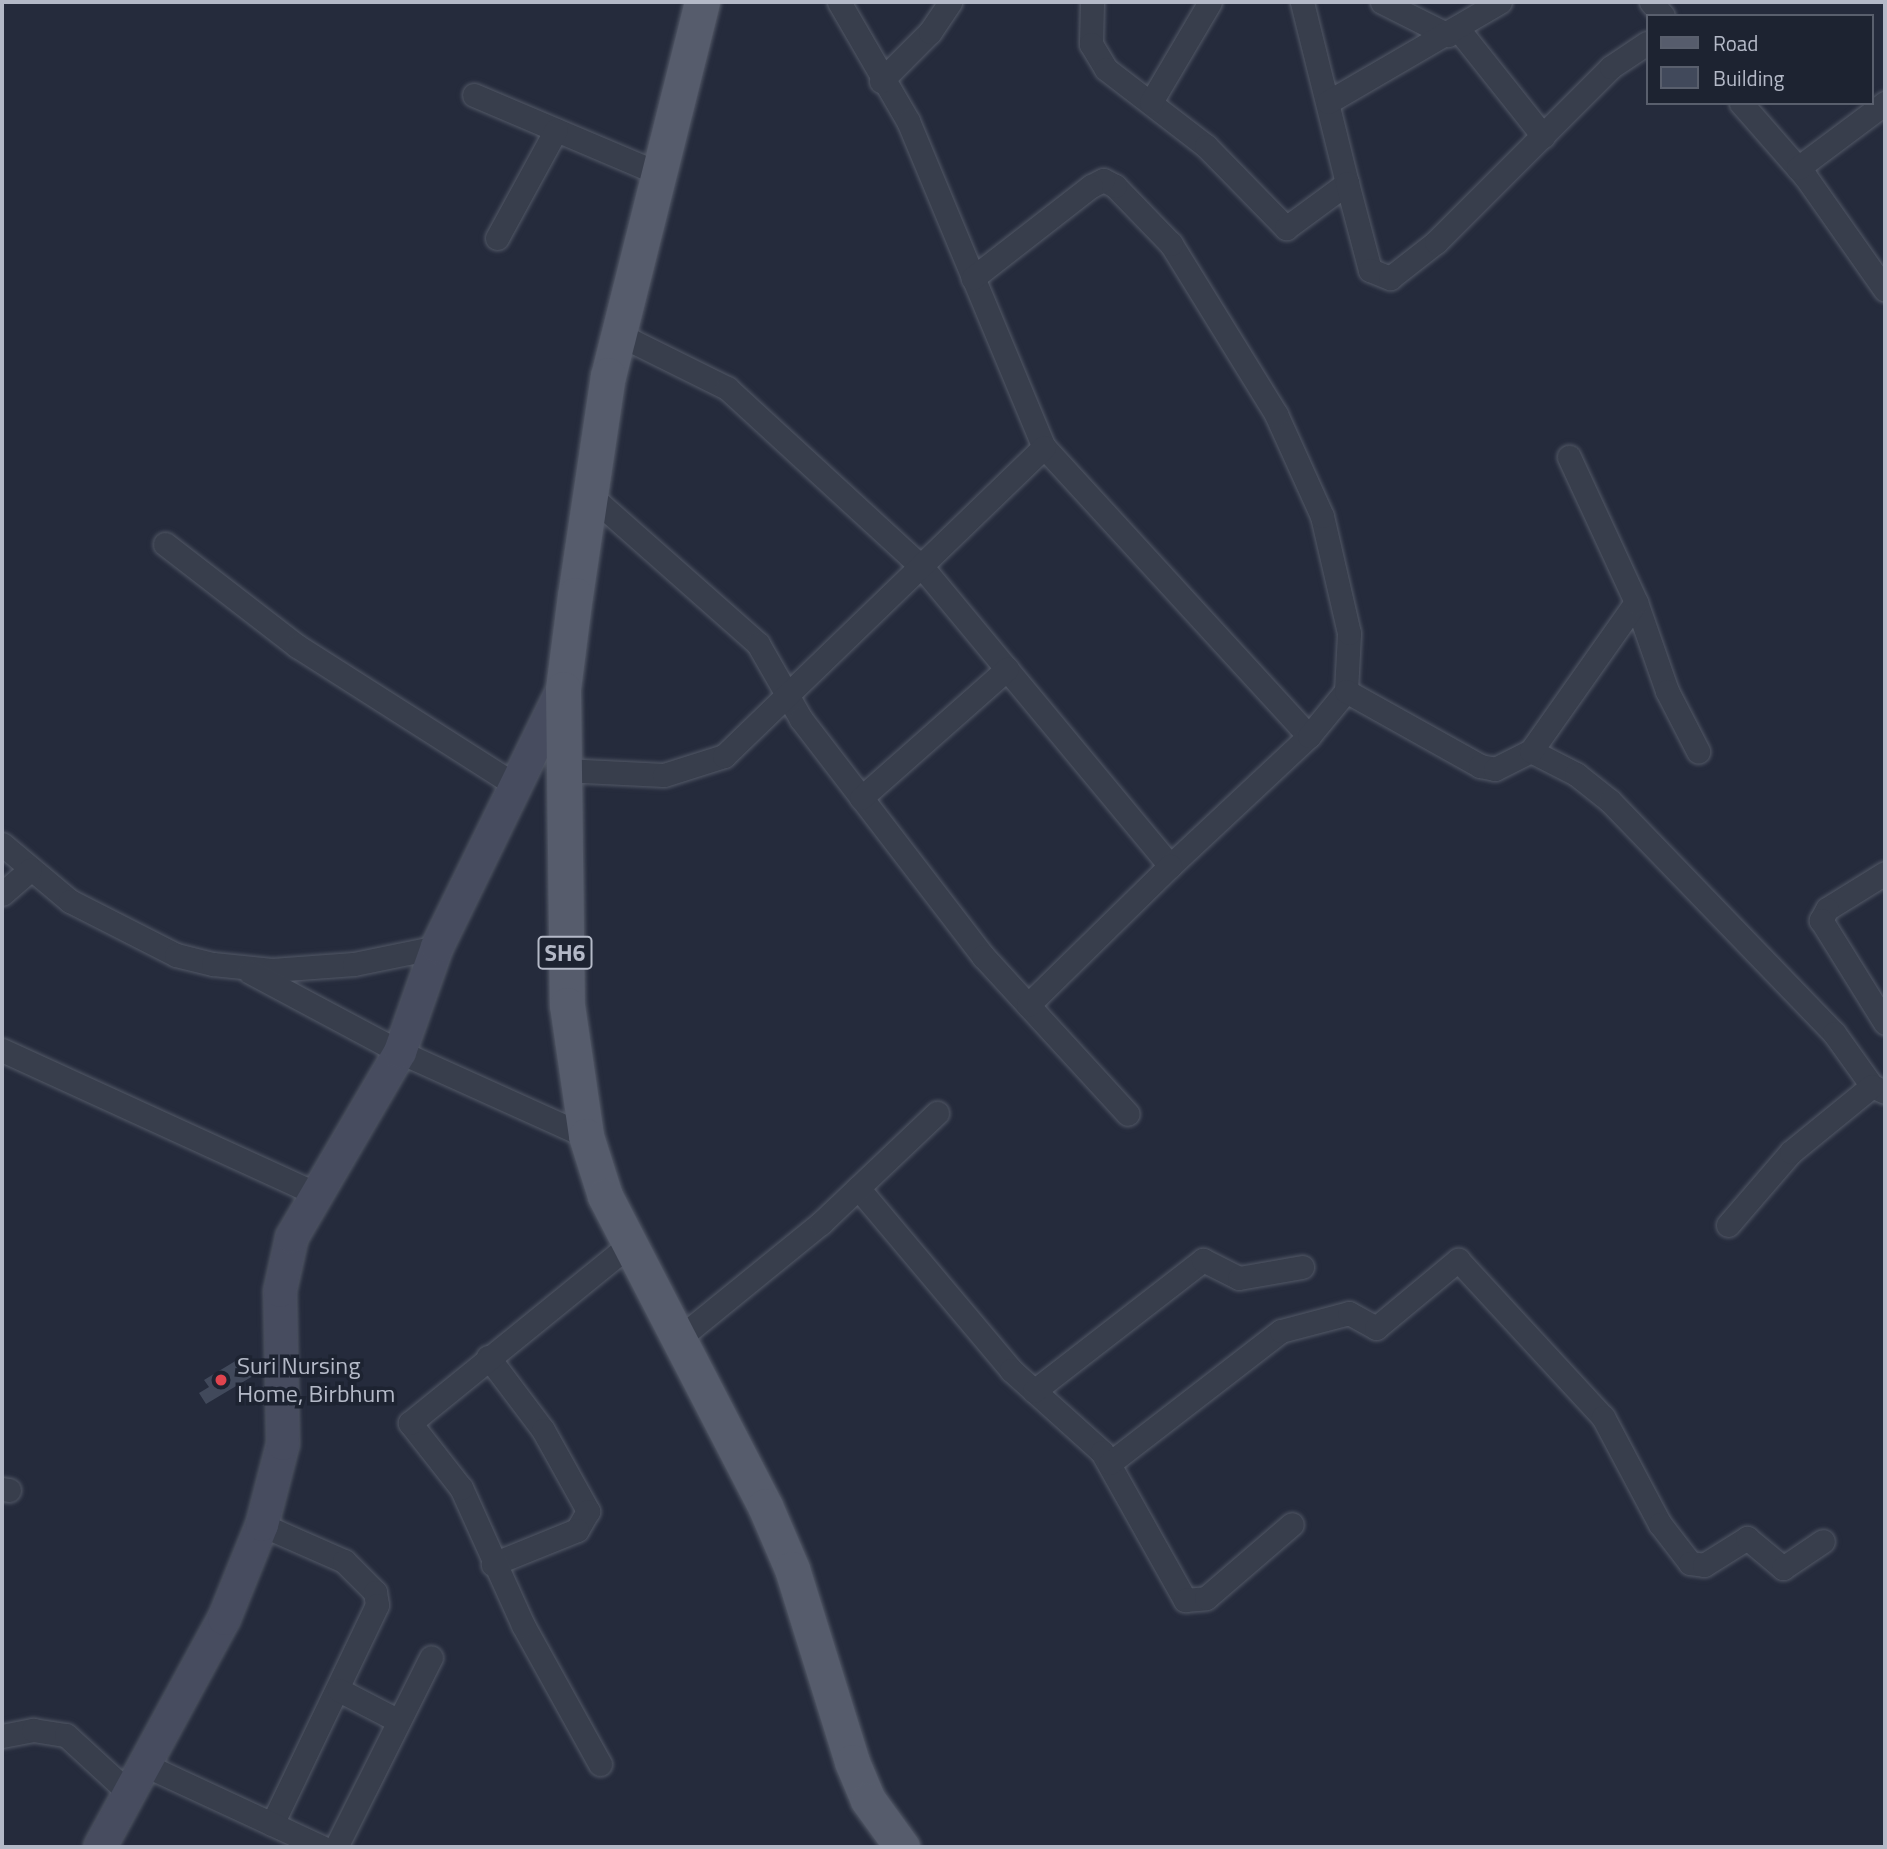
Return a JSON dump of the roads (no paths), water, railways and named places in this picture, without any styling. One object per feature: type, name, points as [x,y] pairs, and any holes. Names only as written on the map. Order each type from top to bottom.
[{"type":"main road","name":"SH6","points":[[702,2],[618,334],[563,690],[567,1005],[586,1136],[628,1246],[765,1506],[792,1569],[852,1762],[868,1800],[902,1847]]},
{"type":"main road","points":[[100,1847],[224,1619],[262,1525],[283,1444],[280,1291],[292,1237],[400,1052],[437,947],[514,784],[563,690]]},
{"type":"street","points":[[839,2],[881,81],[908,121],[1044,447],[1308,736]]},
{"type":"street","points":[[881,81],[930,32],[950,2]]},
{"type":"street","points":[[1092,2],[1096,57],[1151,102],[1286,228],[1347,183]]},
{"type":"street","points":[[1151,102],[1210,2]]},
{"type":"street","points":[[1302,2],[1370,270],[1390,278],[1436,242],[1611,67],[1646,44]]},
{"type":"street","points":[[1328,102],[1453,32],[1500,2]]},
{"type":"street","points":[[1390,4],[1453,32],[1543,136]]},
{"type":"street","points":[[474,95],[658,173]]},
{"type":"street","points":[[1798,168],[1885,103]]},
{"type":"street","points":[[1743,105],[1798,168],[1885,290]]},
{"type":"street","points":[[497,238],[556,130]]},
{"type":"street","points":[[973,278],[1103,180],[1126,194],[1171,244],[1301,462],[1322,516],[1349,633],[1346,691],[1308,736],[1028,1004]]},
{"type":"street","points":[[618,334],[727,388],[922,567],[1170,866]]},
{"type":"street","points":[[563,770],[691,771],[724,756],[789,697],[1044,447]]},
{"type":"street","points":[[1569,457],[1636,602],[1667,691],[1698,751]]},
{"type":"street","points":[[591,496],[758,644],[789,697],[861,798],[1028,1004],[1128,1114]]},
{"type":"street","points":[[165,544],[297,646],[514,784]]},
{"type":"street","points":[[1346,691],[1480,766],[1495,769],[1531,751],[1636,602]]},
{"type":"street","points":[[861,798],[1007,669]]},
{"type":"street","points":[[1531,751],[1549,755],[1610,801],[1834,1033],[1879,1089],[1791,1152],[1728,1225]]},
{"type":"street","points":[[2,845],[70,901],[153,944],[243,968],[400,1052],[586,1136]]},
{"type":"street","points":[[2,894],[30,870]]},
{"type":"street","points":[[1885,873],[1827,908],[1821,920],[1885,1023]]},
{"type":"street","points":[[243,968],[354,964],[437,947]]},
{"type":"street","points":[[2,1050],[317,1194]]},
{"type":"street","points":[[677,1339],[858,1188],[937,1113]]},
{"type":"street","points":[[858,1188],[1034,1391],[1110,1463],[1190,1602],[1206,1598],[1292,1524]]},
{"type":"street","points":[[600,1764],[493,1564],[453,1475],[410,1426],[488,1357],[628,1246]]},
{"type":"street","points":[[1034,1391],[1203,1259],[1239,1279],[1302,1266]]},
{"type":"street","points":[[1110,1463],[1281,1331],[1349,1313],[1376,1328],[1458,1259],[1603,1417],[1660,1524],[1690,1563],[1704,1565],[1747,1538],[1783,1568],[1823,1541]]},
{"type":"street","points":[[488,1357],[543,1430],[587,1511],[578,1530],[493,1564]]},
{"type":"street","points":[[262,1525],[330,1552],[374,1592],[375,1615],[272,1824]]},
{"type":"street","points":[[336,1847],[395,1719],[431,1657]]},
{"type":"street","points":[[339,1690],[395,1719]]},
{"type":"street","points":[[2,1736],[33,1730],[66,1735],[129,1793]]},
{"type":"street","points":[[145,1765],[321,1847]]},
{"type":"place","name":"Suri Nursing Home, Birbhum","points":[[221,1380]]}]
